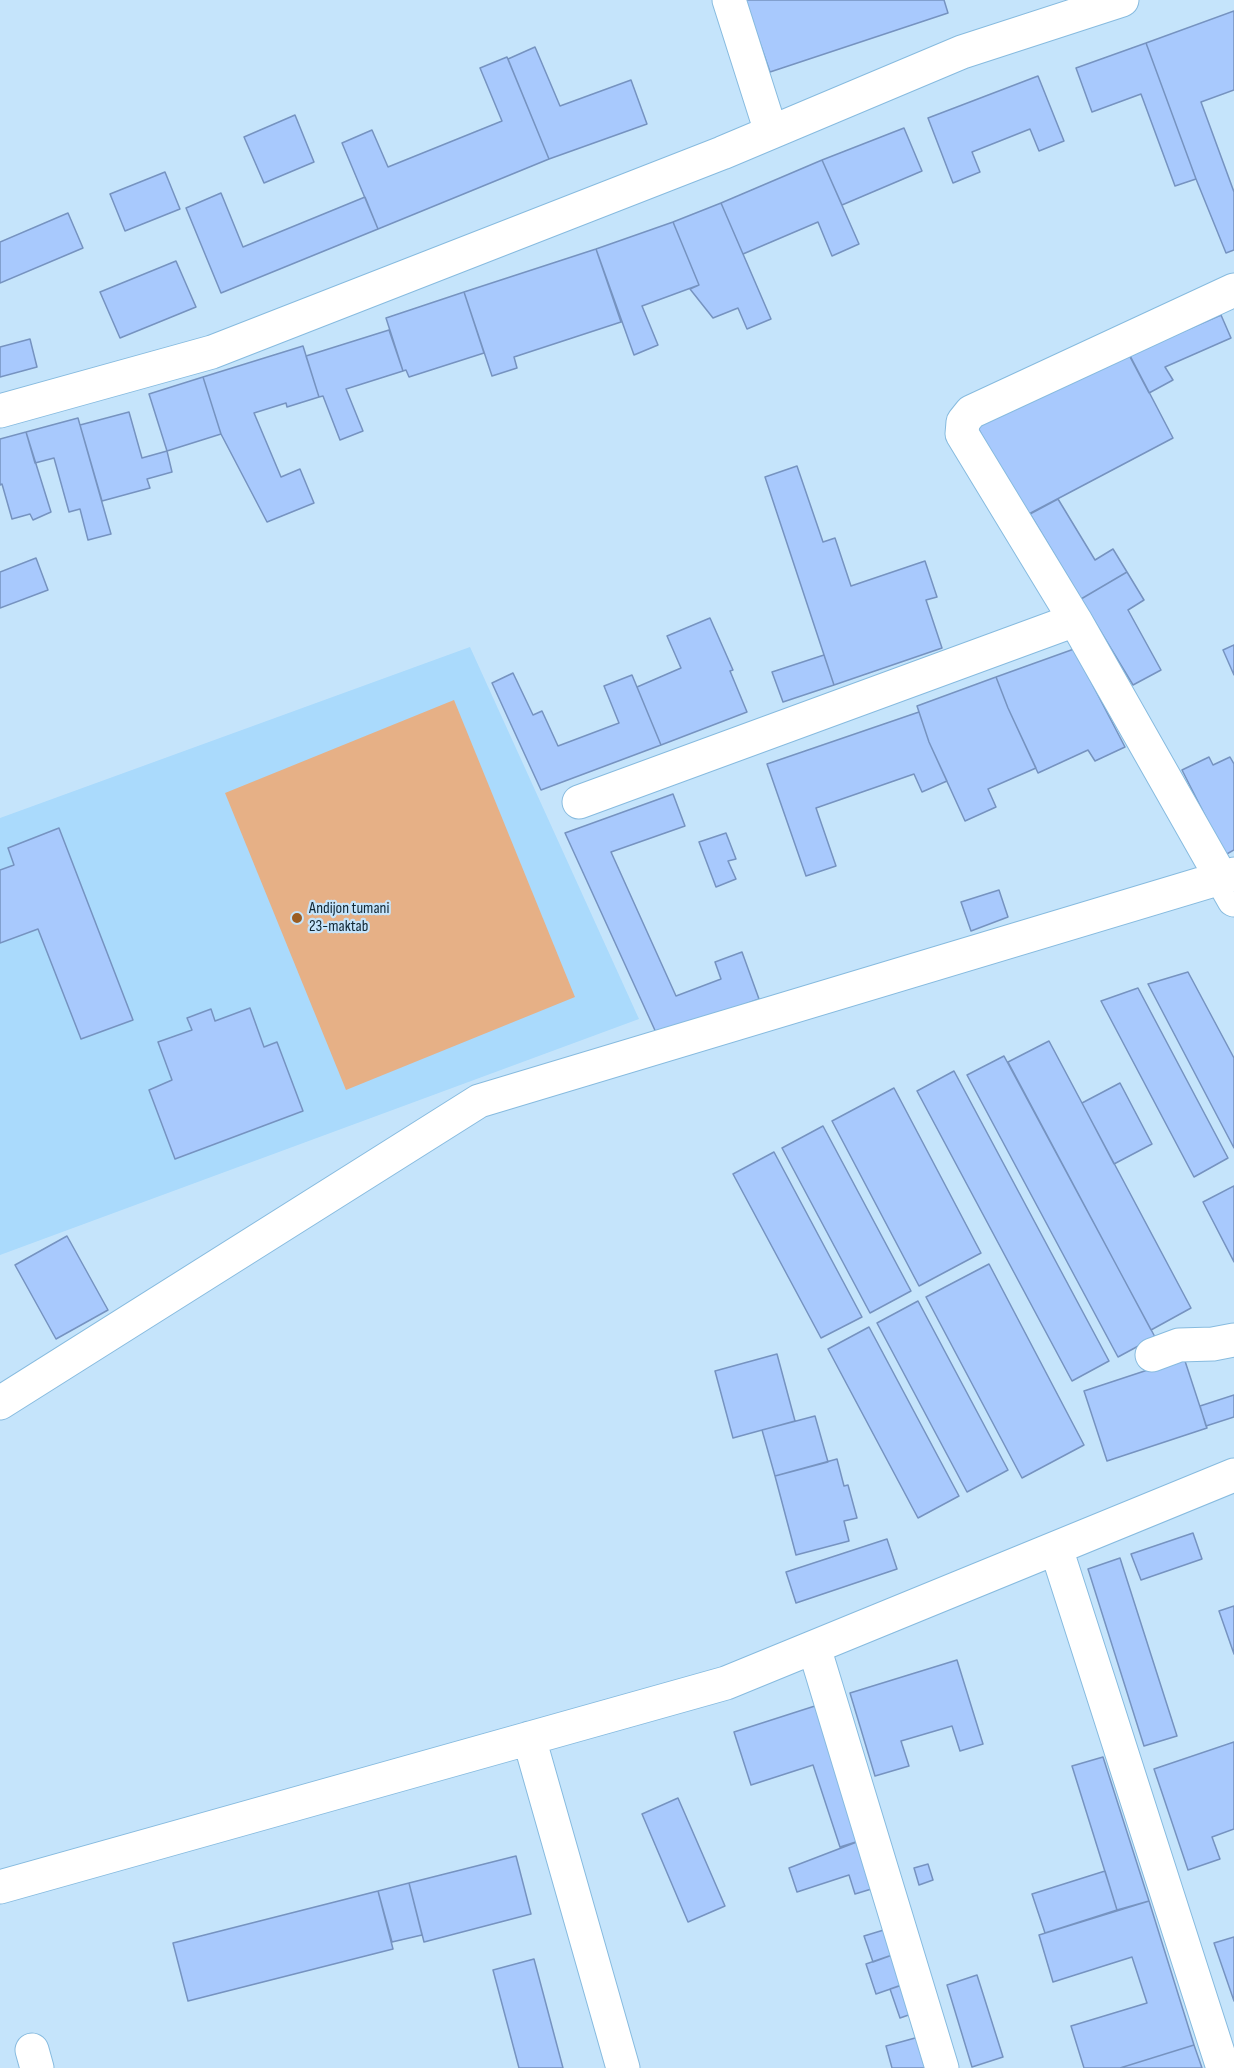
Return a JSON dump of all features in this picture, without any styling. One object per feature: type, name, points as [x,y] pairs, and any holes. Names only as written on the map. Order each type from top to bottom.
[{"type":"street","points":[[729,0],[771,132]]},
{"type":"street","points":[[0,411],[212,352],[771,132],[962,52],[1122,0]]},
{"type":"street","points":[[0,1403],[479,1101],[1230,884],[1075,620],[962,434],[963,422],[970,412],[1234,290]]},
{"type":"street","points":[[579,802],[1075,620]]},
{"type":"street","points":[[1152,1355],[1179,1345],[1213,1344],[1234,1340]]},
{"type":"street","points":[[0,1887],[726,1683],[1234,1475]]},
{"type":"street","points":[[1056,1548],[1223,2068]]},
{"type":"street","points":[[814,1647],[942,2068]]},
{"type":"street","points":[[529,1738],[622,2068]]},
{"type":"shaded area","name":"Andijon tumani 23-maktab","points":[[470,647],[639,1019],[0,1255],[0,818]]},
{"type":"shaded area","points":[[454,700],[575,997],[346,1090],[225,793]]},
{"type":"building","points":[[745,0],[944,0],[948,13],[770,72]]},
{"type":"building","points":[[1234,11],[1234,90],[1201,102],[1234,192],[1234,250],[1226,253],[1146,43]]},
{"type":"building","points":[[1146,43],[1196,179],[1175,186],[1141,94],[1092,112],[1076,68]]},
{"type":"building","points":[[535,47],[560,106],[631,80],[647,124],[549,159],[508,59]]},
{"type":"building","points":[[507,57],[549,159],[378,229],[342,143],[372,130],[388,167],[502,121],[480,68]]},
{"type":"building","points":[[1038,76],[1064,141],[1039,151],[1030,129],[972,152],[980,172],[953,183],[928,118]]},
{"type":"building","points":[[295,115],[314,162],[264,183],[244,137]]},
{"type":"building","points":[[904,128],[922,171],[842,205],[822,160]]},
{"type":"building","points":[[822,160],[859,244],[832,256],[818,222],[743,254],[721,203]]},
{"type":"building","points":[[165,172],[180,209],[125,231],[110,194]]},
{"type":"building","points":[[221,193],[243,247],[365,197],[378,229],[221,293],[186,208]]},
{"type":"building","points":[[721,203],[771,319],[747,329],[738,308],[713,318],[690,289],[699,285],[673,222]]},
{"type":"building","points":[[68,213],[83,248],[0,283],[0,242]]},
{"type":"building","points":[[673,222],[699,285],[642,306],[658,345],[634,355],[596,249]]},
{"type":"building","points":[[596,249],[621,322],[514,357],[517,368],[492,376],[464,292]]},
{"type":"building","points":[[176,261],[196,307],[120,338],[100,292]]},
{"type":"building","points":[[464,292],[484,353],[409,377],[406,370],[403,371],[386,318]]},
{"type":"building","points":[[1221,315],[1231,338],[1165,367],[1173,380],[1149,393],[1129,355]]},
{"type":"building","points":[[389,330],[403,371],[346,389],[363,431],[340,440],[323,396],[319,397],[306,356]]},
{"type":"building","points":[[30,339],[37,367],[0,377],[0,347]]},
{"type":"building","points":[[303,346],[319,397],[287,407],[286,403],[254,413],[281,477],[300,469],[314,503],[267,522],[221,434],[203,377]]},
{"type":"building","points":[[1126,348],[1173,438],[1025,516],[977,426]]},
{"type":"building","points":[[203,377],[221,434],[167,451],[149,394]]},
{"type":"building","points":[[129,412],[142,458],[167,451],[172,472],[147,479],[150,488],[102,501],[80,425]]},
{"type":"building","points":[[78,418],[111,534],[88,540],[80,509],[69,512],[54,458],[35,463],[26,432]]},
{"type":"building","points":[[26,432],[51,512],[33,520],[30,514],[12,519],[2,484],[0,485],[0,439]]},
{"type":"building","points":[[797,466],[823,542],[835,538],[851,586],[925,561],[937,597],[926,600],[942,648],[834,685],[765,477]]},
{"type":"building","points":[[1058,499],[1095,560],[1113,549],[1127,572],[1081,599],[1030,514]]},
{"type":"building","points":[[36,558],[48,590],[0,608],[0,572]]},
{"type":"building","points":[[1127,572],[1144,600],[1128,610],[1161,670],[1133,685],[1081,599]]},
{"type":"building","points":[[710,618],[733,670],[730,671],[747,712],[661,745],[637,687],[681,668],[667,636]]},
{"type":"building","points":[[1234,645],[1234,675],[1223,650]]},
{"type":"building","points":[[1074,649],[1125,747],[1095,761],[1088,750],[1038,773],[996,677]]},
{"type":"building","points":[[824,655],[834,685],[783,702],[772,672]]},
{"type":"building","points":[[513,673],[533,715],[542,711],[558,746],[619,723],[604,686],[632,675],[661,745],[541,790],[492,683]]},
{"type":"building","points":[[996,677],[1036,768],[988,789],[996,807],[965,821],[929,742],[917,706]]},
{"type":"building","points":[[919,712],[929,742],[947,781],[922,792],[914,774],[816,808],[836,866],[806,876],[767,764]]},
{"type":"building","points":[[1209,757],[1213,765],[1230,757],[1234,764],[1234,850],[1225,855],[1182,770]]},
{"type":"building","points":[[673,794],[685,826],[611,852],[676,996],[721,979],[715,962],[742,952],[759,999],[658,1037],[565,833]]},
{"type":"building","points":[[59,828],[133,1020],[81,1039],[38,929],[0,943],[0,870],[14,865],[8,848]]},
{"type":"building","points":[[726,833],[736,859],[728,861],[736,879],[716,887],[699,842]]},
{"type":"building","points":[[999,890],[1008,917],[971,931],[961,902]]},
{"type":"building","points":[[1188,972],[1234,1058],[1234,1148],[1148,984]]},
{"type":"building","points":[[1138,988],[1228,1158],[1194,1177],[1101,1001]]},
{"type":"building","points":[[250,1008],[264,1047],[277,1042],[303,1111],[175,1159],[149,1090],[172,1080],[158,1042],[192,1030],[187,1018],[211,1009],[215,1021]]},
{"type":"building","points":[[1049,1041],[1191,1308],[1151,1330],[1008,1062]]},
{"type":"building","points":[[1004,1056],[1155,1337],[1118,1357],[967,1075]]},
{"type":"building","points":[[954,1071],[1109,1361],[1072,1381],[917,1091]]},
{"type":"building","points":[[1120,1083],[1152,1144],[1114,1164],[1082,1103]]},
{"type":"building","points":[[894,1088],[981,1253],[919,1286],[832,1121]]},
{"type":"building","points":[[823,1126],[911,1291],[870,1313],[782,1148]]},
{"type":"building","points":[[774,1152],[862,1317],[821,1338],[733,1174]]},
{"type":"building","points":[[1234,1186],[1234,1262],[1203,1202]]},
{"type":"building","points":[[67,1236],[108,1310],[56,1339],[15,1265]]},
{"type":"building","points":[[989,1264],[1084,1445],[1022,1478],[926,1297]]},
{"type":"building","points":[[918,1301],[1008,1470],[967,1492],[877,1323]]},
{"type":"building","points":[[869,1327],[959,1496],[918,1518],[828,1349]]},
{"type":"building","points":[[777,1354],[795,1421],[733,1438],[715,1371]]},
{"type":"building","points":[[1184,1358],[1207,1428],[1107,1461],[1084,1391]]},
{"type":"building","points":[[1234,1395],[1234,1417],[1206,1426],[1200,1406]]},
{"type":"building","points":[[815,1416],[828,1462],[775,1476],[762,1430]]},
{"type":"building","points":[[837,1459],[844,1486],[848,1485],[857,1518],[844,1521],[849,1541],[796,1555],[775,1476]]},
{"type":"building","points":[[1193,1533],[1202,1559],[1141,1580],[1131,1554]]},
{"type":"building","points":[[887,1539],[897,1569],[796,1603],[786,1572]]},
{"type":"building","points":[[1120,1558],[1177,1736],[1144,1746],[1088,1569]]},
{"type":"building","points":[[1234,1606],[1234,1654],[1219,1611]]},
{"type":"building","points":[[957,1660],[983,1744],[960,1751],[952,1726],[901,1741],[909,1766],[875,1776],[850,1693]]},
{"type":"building","points":[[818,1705],[862,1840],[840,1847],[813,1765],[751,1785],[734,1732]]},
{"type":"building","points":[[1234,1742],[1234,1829],[1212,1837],[1220,1859],[1188,1870],[1154,1769]]},
{"type":"building","points":[[1103,1757],[1149,1901],[1117,1910],[1072,1766]]},
{"type":"building","points":[[678,1798],[725,1906],[688,1922],[642,1814]]},
{"type":"building","points":[[862,1840],[878,1887],[855,1894],[849,1875],[797,1892],[789,1868]]},
{"type":"building","points":[[516,1856],[531,1914],[424,1942],[409,1883]]},
{"type":"building","points":[[928,1864],[933,1880],[919,1885],[914,1868]]},
{"type":"building","points":[[1105,1871],[1117,1910],[1045,1933],[1032,1894]]},
{"type":"building","points":[[409,1883],[422,1935],[392,1942],[378,1891]]},
{"type":"building","points":[[378,1891],[393,1949],[188,2001],[173,1943]]},
{"type":"building","points":[[1149,1901],[1194,2045],[1120,2068],[1084,2068],[1071,2026],[1147,2003],[1132,1957],[1053,1982],[1039,1935]]},
{"type":"building","points":[[887,1929],[895,1954],[873,1962],[864,1936]]},
{"type":"building","points":[[1234,1937],[1234,2001],[1214,1943]]},
{"type":"building","points":[[895,1954],[905,1984],[876,1994],[866,1964]]},
{"type":"building","points":[[534,1959],[563,2068],[519,2068],[493,1970]]},
{"type":"building","points":[[977,1975],[1003,2057],[972,2067],[947,1985]]},
{"type":"building","points":[[910,1982],[920,2011],[900,2018],[890,1989]]},
{"type":"building","points":[[926,2035],[936,2068],[892,2068],[886,2046]]},
{"type":"building","points":[[1194,2045],[1202,2068],[1120,2068]]},
{"type":"place","name":"Andijon tumani 23-maktab","points":[[297,918]]}]
